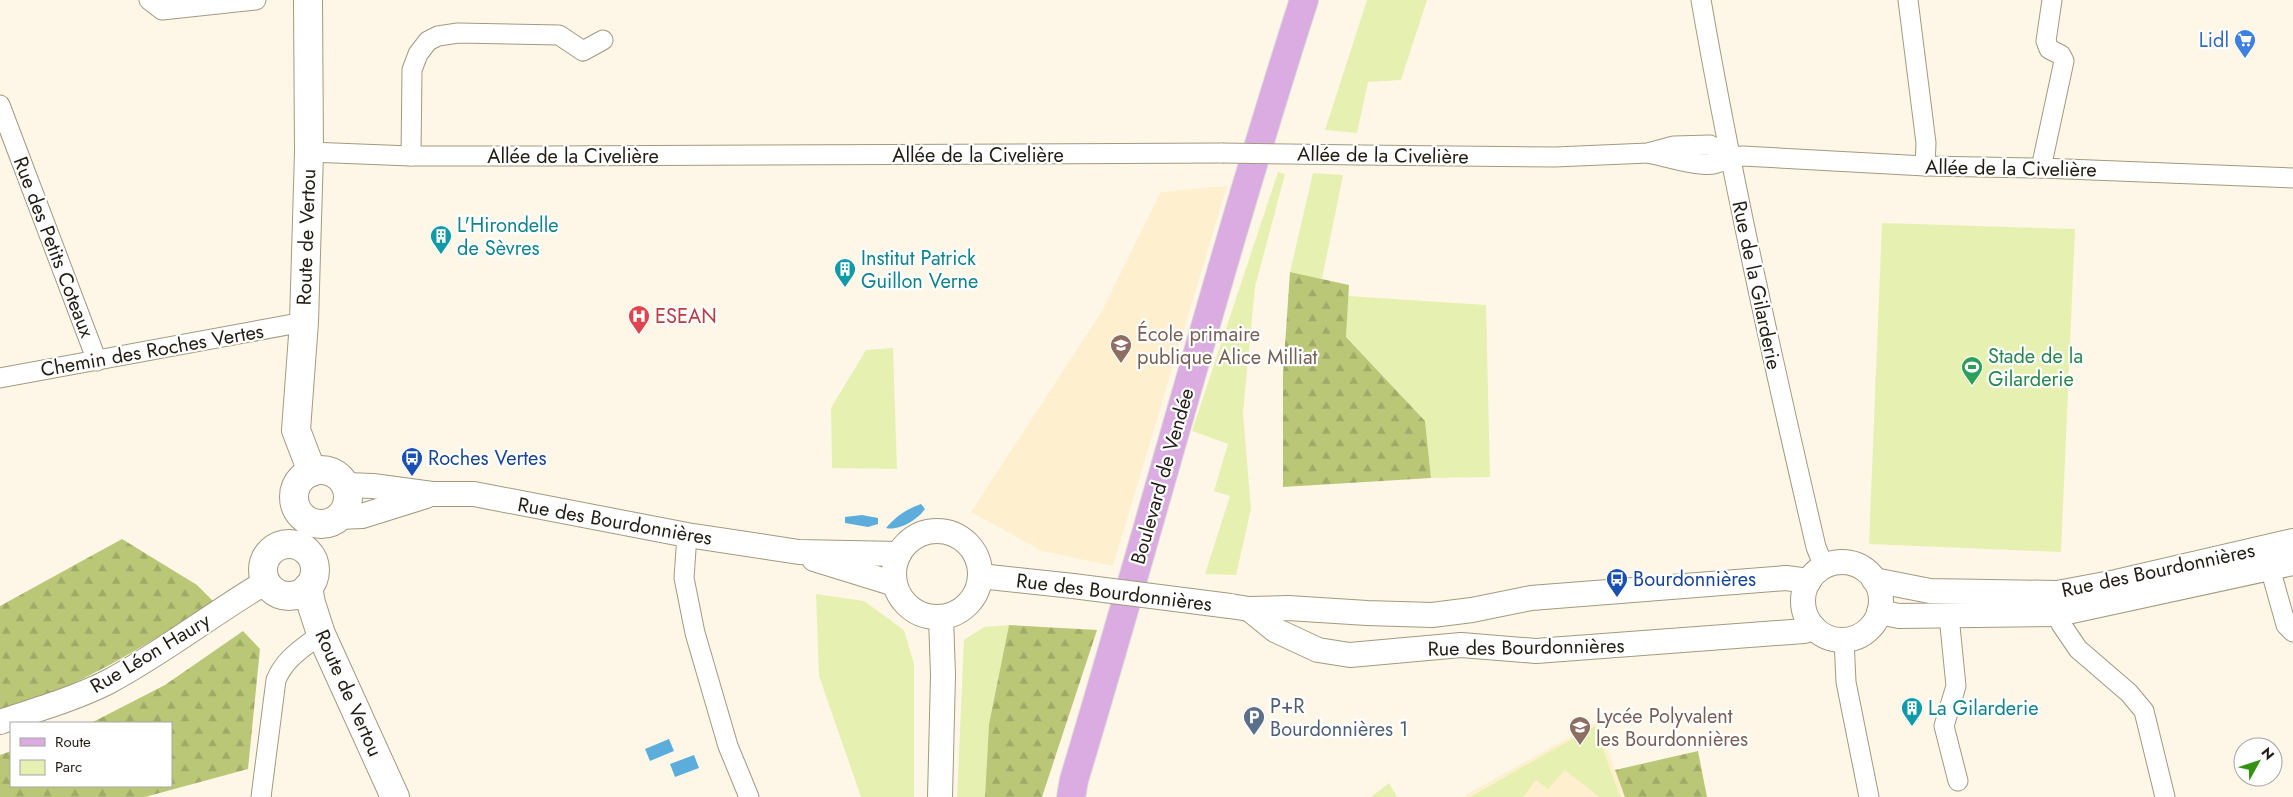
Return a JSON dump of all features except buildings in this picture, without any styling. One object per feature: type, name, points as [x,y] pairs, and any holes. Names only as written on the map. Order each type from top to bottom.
[{"type":"main road","name":"Route de Vertou","points":[[308,0],[308,152],[304,322],[296,430],[312,472]]},
{"type":"main road","name":"Boulevard de Vendée","points":[[1070,791],[1115,643],[1192,371],[1304,0]]},
{"type":"main road","points":[[314,562],[309,552],[300,546],[290,544],[280,546],[273,550],[266,559],[264,574],[266,582],[278,593],[286,595],[302,592],[308,588],[314,576],[314,562],[335,520],[348,502],[346,485],[341,478],[328,470],[312,472],[299,482],[296,489],[296,505],[299,512],[314,522],[335,520]]},
{"type":"main road","points":[[280,546],[299,512]]},
{"type":"main road","name":"Route de Vertou","points":[[308,588],[321,634],[395,797]]},
{"type":"street","points":[[149,0],[162,10],[256,0]]},
{"type":"street","name":"Rue de la Gilarderie","points":[[1701,0],[1729,156],[1816,548],[1816,574]]},
{"type":"street","points":[[1908,0],[1926,143],[1925,166]]},
{"type":"street","points":[[2041,168],[2064,61],[2061,55],[2049,49],[2046,40],[2052,0]]},
{"type":"street","points":[[411,156],[412,70],[418,54],[428,41],[438,36],[458,33],[559,35],[583,52],[604,40]]},
{"type":"street","name":"Rue des Petits Coteaux","points":[[0,105],[97,361]]},
{"type":"street","name":"Allée de la Civelière","points":[[308,152],[411,156],[1222,154],[1554,157],[1648,153],[1689,162],[1713,164],[1729,156],[1925,166],[2041,168],[2293,178]]},
{"type":"street","name":"Chemin des Roches Vertes","points":[[0,378],[304,322]]},
{"type":"street","name":"Rue des Bourdonnières","points":[[346,485],[374,486],[432,494],[474,494],[687,535],[799,552],[899,554]]},
{"type":"street","name":"Rue des Bourdonnières","points":[[335,520],[362,516],[432,494]]},
{"type":"street","points":[[931,531],[946,532],[964,540],[971,548],[978,560],[980,576],[976,592],[966,605],[956,612],[941,617],[923,615],[913,610],[901,597],[895,584],[895,566],[899,554],[906,544],[919,535],[931,531]]},
{"type":"street","points":[[687,535],[684,578],[695,633],[728,746],[749,797]]},
{"type":"street","name":"Rue des Bourdonnières","points":[[1874,580],[1930,591],[2057,593],[2116,582],[2293,541]]},
{"type":"street","name":"Rue des Bourdonnières","points":[[799,552],[824,563],[895,584]]},
{"type":"street","points":[[1838,562],[1849,563],[1863,569],[1874,580],[1880,594],[1879,612],[1868,630],[1859,636],[1844,640],[1825,636],[1814,628],[1808,620],[1803,605],[1803,595],[1816,574],[1838,562]]},
{"type":"street","name":"Rue des Bourdonnières","points":[[1879,612],[1899,616],[2058,614],[2293,563]]},
{"type":"street","points":[[2270,568],[2286,625],[2293,632]]},
{"type":"street","name":"Rue des Bourdonnières","points":[[980,576],[1239,607],[1432,614],[1472,610],[1531,598],[1816,574]]},
{"type":"street","name":"Rue Léon Haury","points":[[0,722],[68,699],[107,682],[143,662],[266,582]]},
{"type":"street","name":"Rue des Bourdonnières","points":[[1239,607],[1275,630],[1318,650],[1350,656],[1461,645],[1536,651],[1804,631],[1814,628]]},
{"type":"street","points":[[2058,614],[2061,624],[2078,649],[2129,693],[2144,711],[2165,797]]},
{"type":"street","points":[[1949,616],[1956,686],[1944,726],[1958,781]]},
{"type":"street","points":[[940,797],[943,675],[941,617]]},
{"type":"street","points":[[261,797],[276,680],[287,660],[321,634]]},
{"type":"street","points":[[1844,640],[1846,682],[1868,797]]},
{"type":"shaded area","name":"École primaire publique Alice Milliat","points":[[1227,186],[1113,566],[1042,551],[971,512],[1102,311],[1161,192]]},
{"type":"shaded area","name":"Lycée Polyvalent les Bourdonnières","points":[[1597,722],[1625,797],[1462,797]]},
{"type":"green space","points":[[1367,0],[1427,0],[1401,80],[1368,82],[1357,133],[1325,130]]},
{"type":"green space","points":[[1278,172],[1285,174],[1255,287],[1243,412],[1251,509],[1236,575],[1205,574],[1230,496],[1214,491],[1228,444],[1192,431]]},
{"type":"green space","points":[[1313,173],[1343,175],[1322,279],[1290,272]]},
{"type":"green space","name":"Stade de la Gilarderie","points":[[1882,223],[2075,229],[2061,552],[1869,544]]},
{"type":"green space","points":[[1290,272],[1349,285],[1346,337],[1425,421],[1431,478],[1283,487],[1283,374]]},
{"type":"green space","points":[[1348,296],[1486,305],[1490,477],[1431,478],[1425,421],[1346,337]]},
{"type":"green space","points":[[893,348],[897,469],[832,468],[831,408],[866,350]]},
{"type":"green space","points":[[122,539],[197,585],[215,603],[84,678],[29,702],[0,711],[0,606]]},
{"type":"green space","points":[[816,594],[864,601],[904,630],[914,664],[914,797],[861,797],[819,676]]},
{"type":"green space","points":[[1009,625],[989,724],[985,797],[957,797],[964,640],[984,627]]},
{"type":"green space","points":[[1009,625],[1097,630],[1042,797],[985,797],[989,724]]},
{"type":"green space","points":[[243,631],[260,649],[248,769],[145,797],[0,797],[0,755],[10,751],[10,787],[172,787],[172,722],[93,722],[165,685]]},
{"type":"green space","name":"Lycée Polyvalent les Bourdonnières","points":[[1595,726],[1620,797],[1599,797],[1565,770],[1548,789],[1536,780],[1523,797],[1470,797]]},
{"type":"green space","points":[[1698,751],[1707,797],[1625,797],[1615,770]]},
{"type":"green space","points":[[1389,783],[1397,797],[1371,797]]},
{"type":"water","points":[[921,504],[925,509],[913,521],[896,528],[886,528],[902,513]]},
{"type":"water","points":[[862,515],[878,518],[878,524],[868,527],[845,523],[845,517]]},
{"type":"water","points":[[669,739],[674,751],[650,761],[645,749]]},
{"type":"water","points":[[694,755],[699,768],[675,777],[670,764]]},
{"type":"place","name":"Lidl","points":[[2245,59]]},
{"type":"place","name":"L'Hirondelle de Sèvres","points":[[441,255]]},
{"type":"place","name":"Institut Patrick Guillon Verne","points":[[845,288]]},
{"type":"place","name":"ESEAN","points":[[639,335]]},
{"type":"place","name":"École primaire publique Alice Milliat","points":[[1121,364]]},
{"type":"place","name":"Stade de la Gilarderie","points":[[1972,386]]},
{"type":"place","name":"Roches Vertes","points":[[412,477]]},
{"type":"place","name":"Bourdonnières","points":[[1617,598]]},
{"type":"place","name":"La Gilarderie","points":[[1912,727]]},
{"type":"place","name":"P+R Bourdonnières 1","points":[[1254,736]]},
{"type":"place","name":"Lycée Polyvalent les Bourdonnières","points":[[1580,746]]}]
